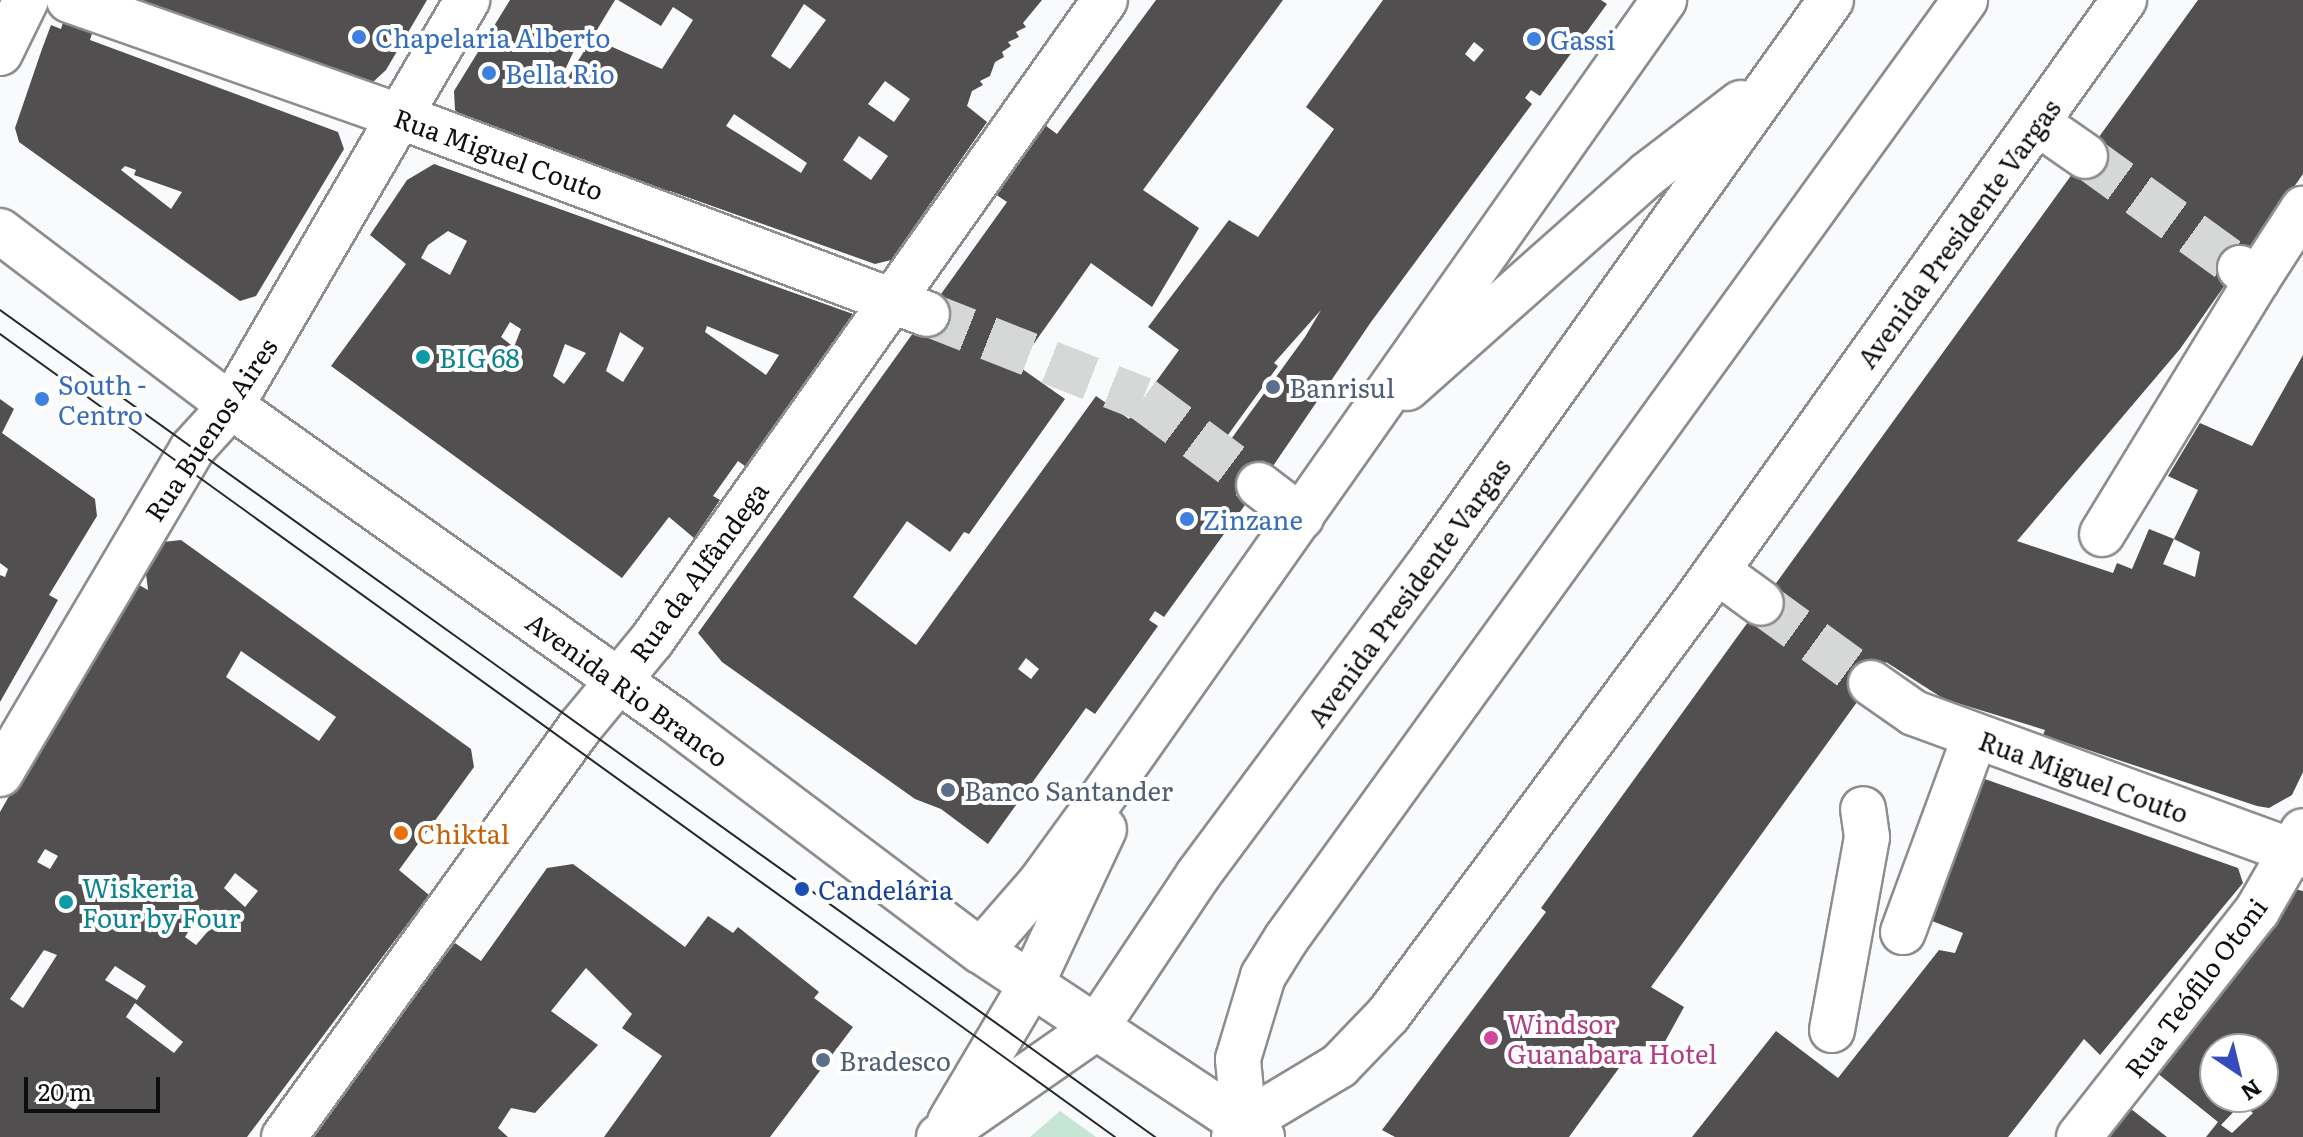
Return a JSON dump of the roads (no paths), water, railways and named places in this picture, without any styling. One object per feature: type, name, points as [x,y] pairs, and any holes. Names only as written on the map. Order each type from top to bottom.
[{"type":"main road","points":[[0,53],[26,0]]},
{"type":"main road","name":"Rua Miguel Couto","points":[[69,0],[396,115],[909,307]]},
{"type":"main road","name":"Rua Buenos Aires","points":[[0,774],[192,449],[231,406],[396,115],[467,0]]},
{"type":"main road","name":"Rua da Alfândega","points":[[284,1137],[617,681],[909,307],[1105,0]]},
{"type":"main road","points":[[981,951],[1041,882],[1122,770],[1301,517],[1353,435],[1664,0]]},
{"type":"main road","name":"Avenida Presidente Vargas","points":[[942,1134],[1096,1028],[1198,875],[1426,569],[1831,0]]},
{"type":"main road","points":[[1247,1132],[1238,1059],[1263,976],[1286,939],[1965,0]]},
{"type":"main road","name":"Avenida Presidente Vargas","points":[[1247,1132],[1339,1066],[1388,1015],[1717,571],[2039,124],[2124,0]]},
{"type":"main road","points":[[1353,435],[1648,174],[1772,80]]},
{"type":"main road","points":[[2039,124],[2085,156]]},
{"type":"main road","points":[[2102,534],[2248,274],[2303,209]]},
{"type":"main road","name":"Avenida Rio Branco","points":[[0,231],[231,406],[617,681],[981,951],[1247,1132]]},
{"type":"main road","points":[[1259,485],[1301,517]]},
{"type":"main road","points":[[1717,571],[1761,603]]},
{"type":"main road","name":"Rua Miguel Couto","points":[[1871,683],[1914,713],[2300,846]]},
{"type":"main road","points":[[1903,932],[1975,736]]},
{"type":"main road","points":[[942,1134],[1031,985],[1111,815],[1122,770]]},
{"type":"main road","points":[[1832,1030],[1867,837],[1863,809]]},
{"type":"main road","name":"Rua Teófilo Otoni","points":[[2079,1137],[2257,911],[2300,846]]},
{"type":"tunnel","points":[[2085,156],[2240,268]]},
{"type":"tunnel","points":[[927,314],[1143,399],[1259,485]]},
{"type":"tunnel","points":[[1761,603],[1871,683]]},
{"type":"tram line","points":[[0,310],[1155,1137]]},
{"type":"tram line","points":[[0,334],[1115,1137]]},
{"type":"place","name":"Chapelaria Alberto","points":[[359,37]]},
{"type":"place","name":"Gassi","points":[[1534,39]]},
{"type":"place","name":"Bella Rio","points":[[489,73]]},
{"type":"place","name":"BIG 68","points":[[423,357]]},
{"type":"place","name":"Banrisul","points":[[1273,387]]},
{"type":"place","name":"South - Centro","points":[[42,399]]},
{"type":"place","name":"Zinzane","points":[[1187,519]]},
{"type":"place","name":"Banco Santander","points":[[948,790]]},
{"type":"place","name":"Chiktal","points":[[401,833]]},
{"type":"place","name":"Candelária","points":[[802,889]]},
{"type":"place","name":"Wiskeria Four by Four","points":[[66,902]]},
{"type":"place","name":"Windsor Guanabara Hotel","points":[[1491,1038]]},
{"type":"place","name":"Bradesco","points":[[823,1060]]}]
